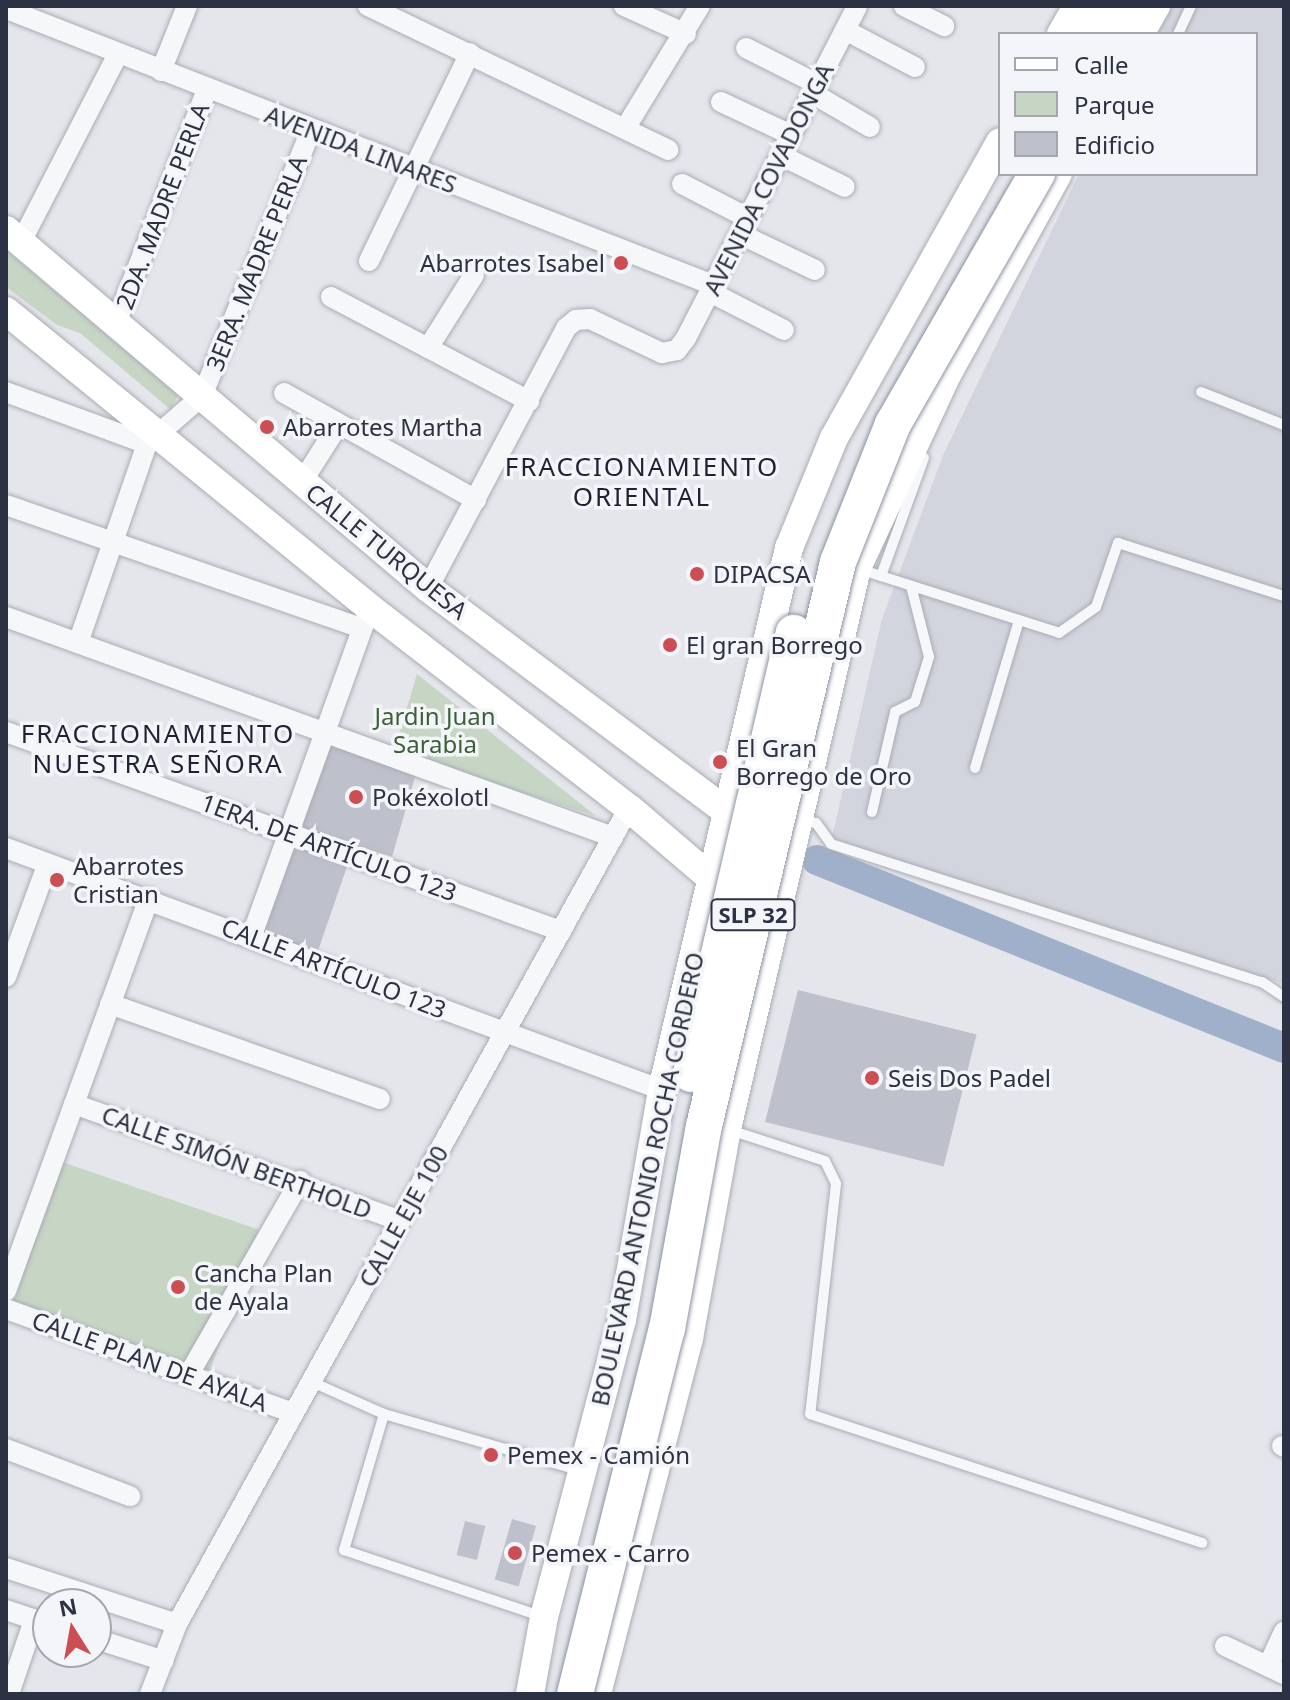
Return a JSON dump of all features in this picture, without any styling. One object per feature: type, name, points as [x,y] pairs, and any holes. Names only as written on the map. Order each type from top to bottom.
[{"type":"highway","points":[[1089,32],[1104,6]]},
{"type":"highway","points":[[1119,32],[1134,6]]},
{"type":"highway","name":"BOULEVARD ANTONIO ROCHA CORDERO","points":[[554,1694],[644,1326],[680,1121],[804,593],[872,413],[1007,176]]},
{"type":"highway","name":"BOULEVARD ANTONIO ROCHA CORDERO","points":[[575,1694],[667,1329],[704,1126],[838,562],[893,424],[1036,176]]},
{"type":"main road","points":[[1062,32],[1077,6]]},
{"type":"main road","points":[[1141,32],[1156,6]]},
{"type":"main road","name":"BOULEVARD ANTONIO ROCHA CORDERO","points":[[530,1694],[544,1617],[622,1320],[662,1090],[729,813],[779,584],[817,475],[998,146]]},
{"type":"main road","name":"SLP 32","points":[[597,1694],[689,1338],[727,1129],[812,757],[867,572],[948,373],[1057,176]]},
{"type":"main road","name":"CALLE TURQUESA","points":[[13,236],[428,588],[729,813],[799,823]]},
{"type":"main road","points":[[6,311],[151,438],[366,618],[629,808],[713,880],[780,897]]},
{"type":"main road","points":[[745,742],[752,769],[772,780],[794,778],[812,757]]},
{"type":"main road","points":[[692,959],[704,940],[734,932],[759,951],[762,974]]},
{"type":"street","points":[[161,71],[187,6]]},
{"type":"street","points":[[368,6],[626,127],[668,150]]},
{"type":"street","points":[[624,6],[686,34]]},
{"type":"street","points":[[626,127],[686,34],[700,6]]},
{"type":"street","points":[[904,6],[944,26]]},
{"type":"street","name":"AVENIDA LINARES","points":[[9,11],[712,288],[784,330]]},
{"type":"street","points":[[850,13],[915,67]]},
{"type":"street","name":"AVENIDA COVADONGA","points":[[529,401],[566,328],[576,320],[590,319],[662,353],[677,350],[791,135],[850,13]]},
{"type":"street","points":[[746,48],[814,88],[870,127]]},
{"type":"street","points":[[369,261],[470,53]]},
{"type":"street","points":[[13,236],[118,54]]},
{"type":"street","name":"2DA. MADRE PERLA","points":[[116,323],[207,89]]},
{"type":"street","points":[[721,102],[791,135]]},
{"type":"street","name":"3ERA. MADRE PERLA","points":[[202,396],[311,130]]},
{"type":"street","points":[[780,155],[845,187]]},
{"type":"street","points":[[682,184],[815,270]]},
{"type":"street","points":[[428,348],[474,275]]},
{"type":"street","points":[[331,297],[529,401],[428,588]]},
{"type":"street","points":[[6,392],[151,438]]},
{"type":"street","points":[[284,393],[476,500]]},
{"type":"street","points":[[78,643],[151,438],[202,396]]},
{"type":"street","points":[[302,482],[338,425]]},
{"type":"street","points":[[6,505],[113,544],[366,618],[252,935]]},
{"type":"street","points":[[6,617],[613,837]]},
{"type":"street","name":"1ERA. DE ARTÍCULO 123","points":[[6,732],[561,931]]},
{"type":"street","name":"CALLE EJE 100","points":[[150,1694],[177,1624],[629,808]]},
{"type":"street","name":"CALLE ARTÍCULO 123","points":[[6,848],[252,935],[505,1034],[662,1090]]},
{"type":"street","points":[[6,977],[48,863]]},
{"type":"street","points":[[6,1291],[149,898]]},
{"type":"street","points":[[110,1004],[380,1099]]},
{"type":"street","name":"CALLE SIMÓN BERTHOLD","points":[[74,1104],[300,1181],[400,1221]]},
{"type":"street","points":[[189,1374],[300,1181]]},
{"type":"street","name":"CALLE PLAN DE AYALA","points":[[6,1309],[294,1413]]},
{"type":"street","points":[[6,1449],[130,1496]]},
{"type":"street","points":[[6,1568],[177,1624]]},
{"type":"street","points":[[6,1610],[32,1619]]},
{"type":"street","points":[[1225,1646],[1276,1670],[1284,1631]]},
{"type":"street","points":[[9,1694],[32,1642]]},
{"type":"street","points":[[112,1644],[164,1661]]},
{"type":"lane","points":[[1179,32],[1191,6]]},
{"type":"lane","points":[[1201,392],[1284,425]]},
{"type":"lane","points":[[924,458],[867,572],[799,823],[816,823],[831,844],[1262,982],[1284,997]]},
{"type":"lane","points":[[867,572],[1059,633],[1096,607],[1118,543],[1284,596]]},
{"type":"lane","points":[[872,812],[895,712],[915,702],[929,657],[911,586]]},
{"type":"lane","points":[[975,768],[1019,620]]},
{"type":"lane","points":[[727,1129],[825,1161],[836,1184],[810,1414],[1202,1543]]},
{"type":"lane","points":[[312,1382],[384,1414],[582,1471]]},
{"type":"lane","points":[[384,1414],[344,1550],[544,1617]]},
{"type":"shaded area","points":[[1169,6],[1284,6],[1284,984],[831,842],[882,619],[944,453],[1078,176],[1258,176],[1258,32],[1155,32]]},
{"type":"green space","points":[[6,250],[178,395],[171,410],[80,333],[57,325],[6,287]]},
{"type":"green space","name":"Jardin Juan Sarabia","points":[[417,674],[596,816],[394,751]]},
{"type":"green space","points":[[62,1162],[259,1230],[210,1371],[13,1303]]},
{"type":"building","name":"Pokéxolotl","points":[[327,739],[418,765],[392,857],[301,830]]},
{"type":"building","points":[[292,839],[350,859],[318,952],[260,932]]},
{"type":"building","name":"Seis Dos Padel","points":[[798,990],[977,1035],[944,1166],[765,1122]]},
{"type":"building","name":"Pemex - Carro","points":[[512,1519],[536,1526],[519,1586],[495,1580]]},
{"type":"building","points":[[465,1521],[485,1526],[477,1560],[457,1555]]},
{"type":"waterway","points":[[817,860],[1284,1048]]},
{"type":"place","name":"Abarrotes Isabel","points":[[621,263]]},
{"type":"place","name":"Abarrotes Martha","points":[[267,427]]},
{"type":"place","name":"DIPACSA","points":[[697,574]]},
{"type":"place","name":"El gran Borrego","points":[[670,645]]},
{"type":"place","name":"El Gran Borrego de Oro","points":[[720,762]]},
{"type":"place","name":"Pokéxolotl","points":[[356,797]]},
{"type":"place","name":"Abarrotes Cristian","points":[[57,880]]},
{"type":"place","name":"Seis Dos Padel","points":[[872,1078]]},
{"type":"place","name":"Cancha Plan de Ayala","points":[[178,1287]]},
{"type":"place","name":"Pemex - Camión","points":[[491,1455]]},
{"type":"place","name":"Pemex - Carro","points":[[515,1553]]},
{"type":"district","name":"FRACCIONAMIENTO ORIENTAL","points":[[642,482]]},
{"type":"district","name":"FRACCIONAMIENTO NUESTRA SEÑORA","points":[[158,749]]}]
